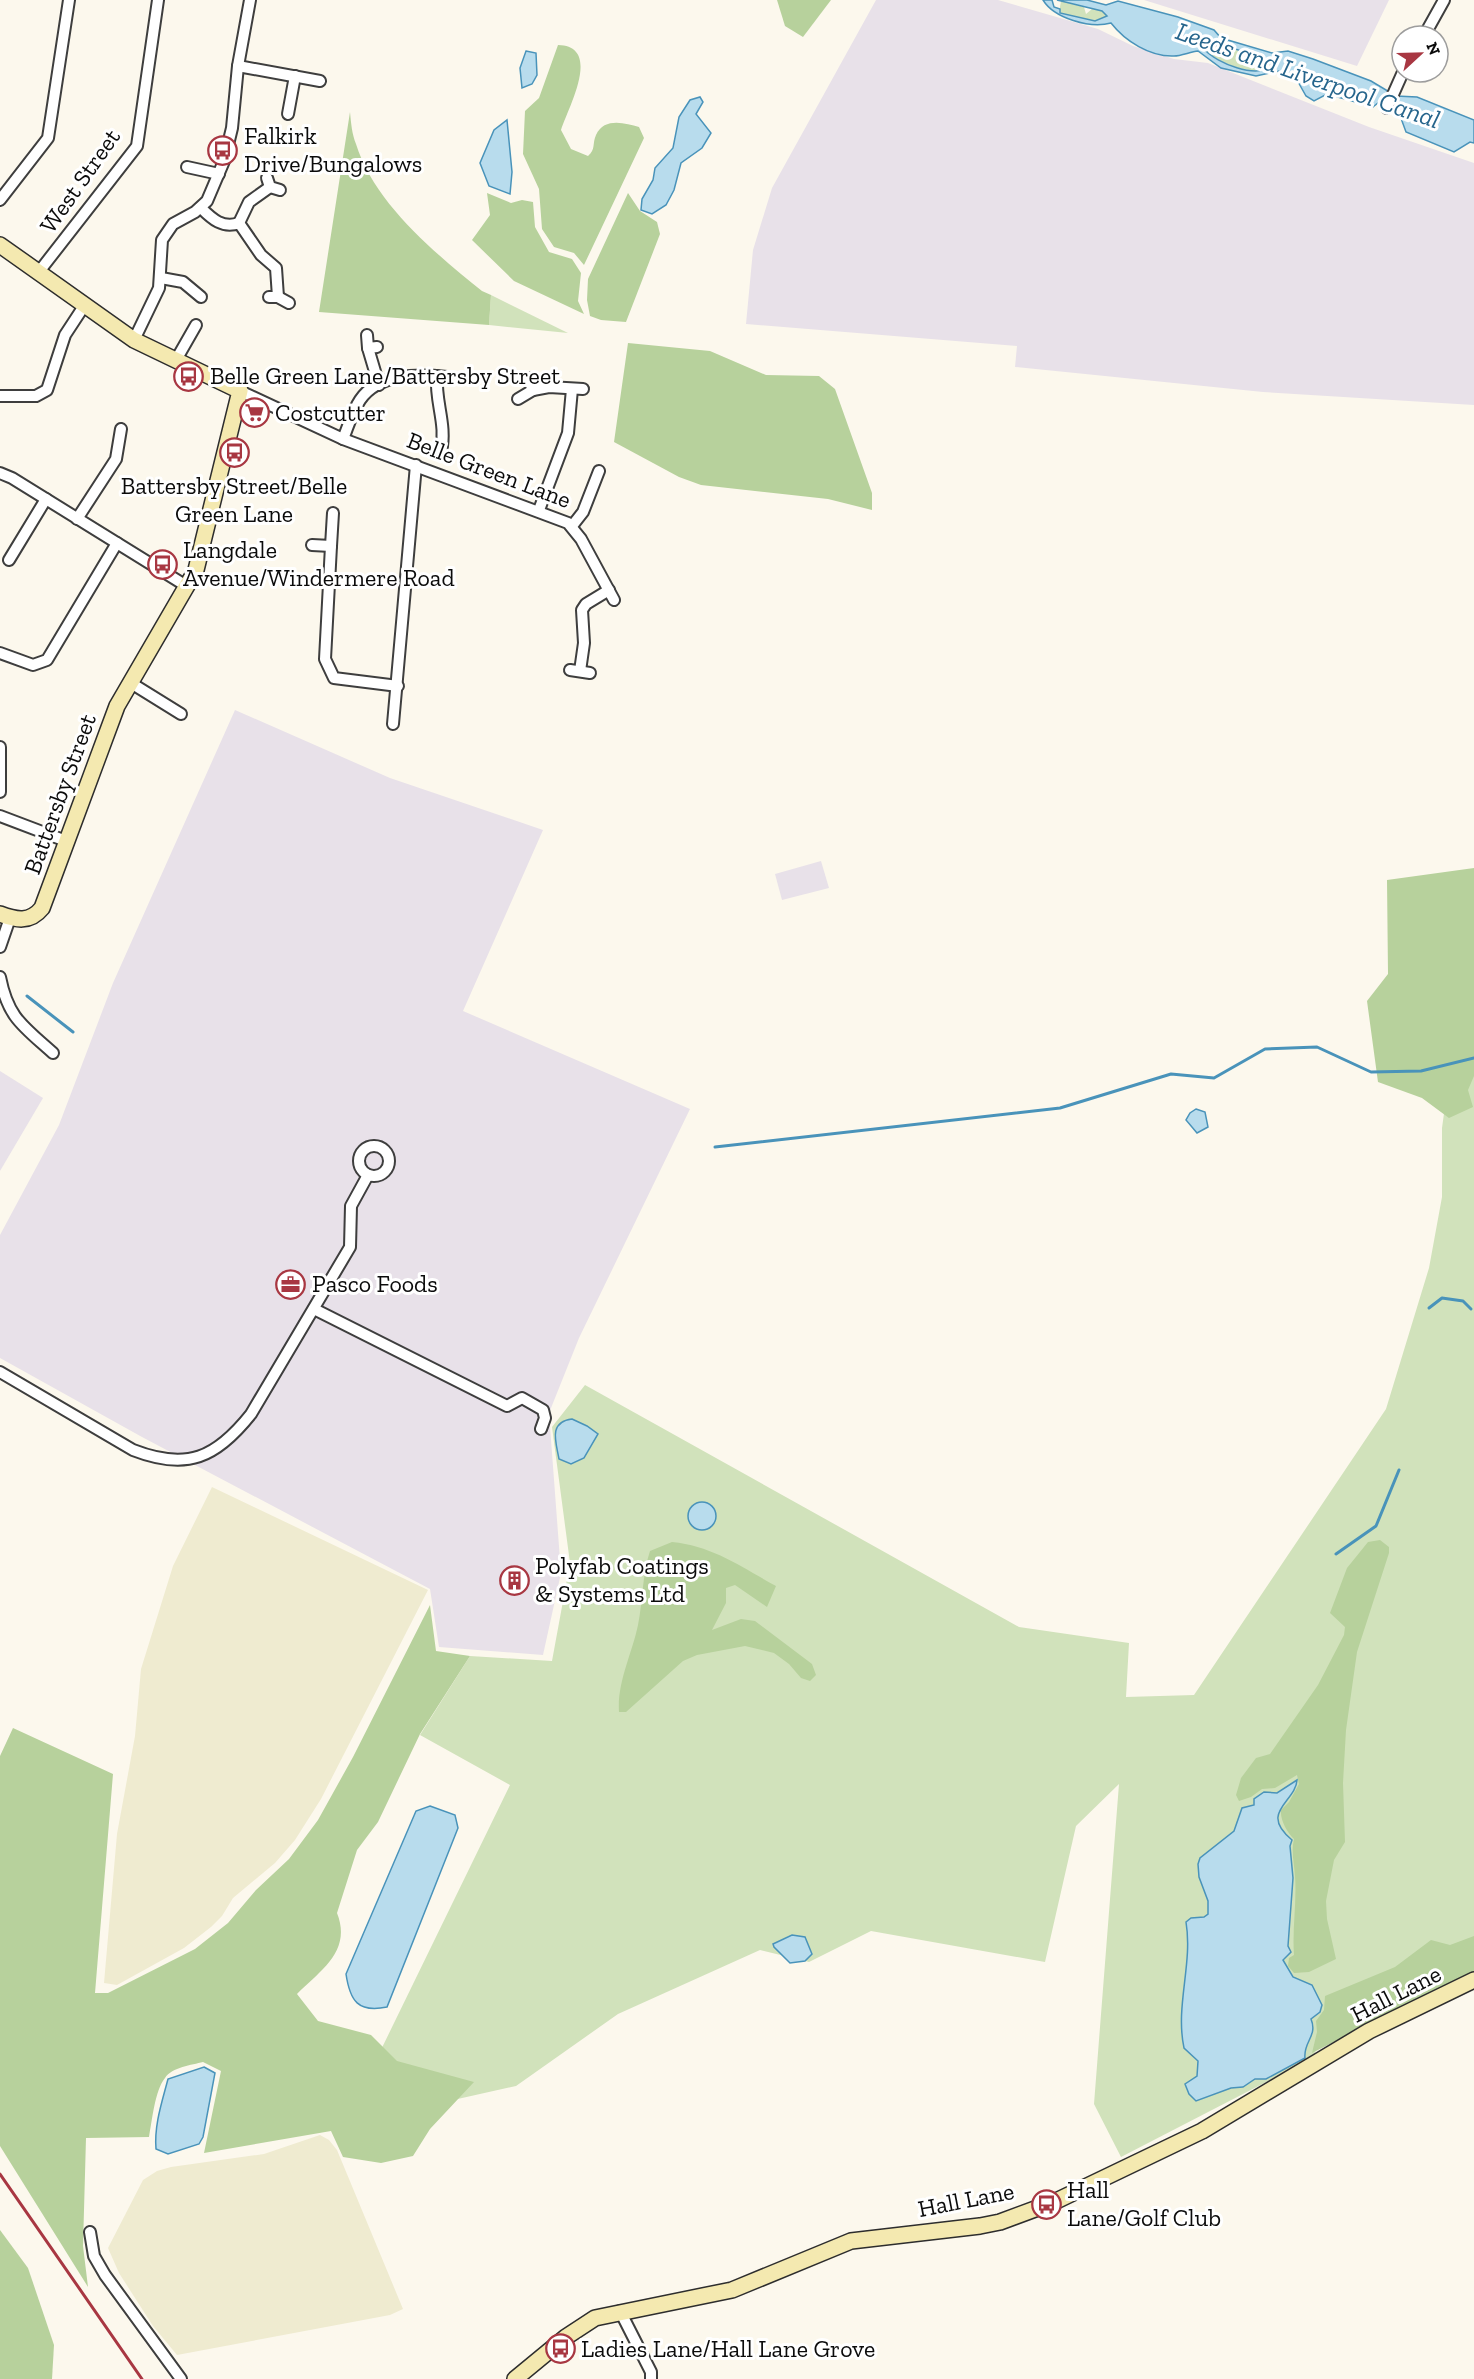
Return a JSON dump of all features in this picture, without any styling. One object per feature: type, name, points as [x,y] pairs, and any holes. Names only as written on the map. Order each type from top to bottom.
[{"type":"street","points":[[0,200],[48,138],[69,0]]},
{"type":"street","name":"West Street","points":[[38,273],[137,146],[158,0]]},
{"type":"street","points":[[134,340],[157,294],[161,278],[159,253],[165,234],[177,221],[201,208],[219,174],[230,142],[238,66],[250,0]]},
{"type":"street","points":[[1431,24],[1444,0]]},
{"type":"street","points":[[238,66],[295,76],[313,76]]},
{"type":"street","points":[[288,114],[295,76]]},
{"type":"street","points":[[1387,108],[1397,84]]},
{"type":"street","points":[[187,167],[219,174]]},
{"type":"street","points":[[239,223],[249,202],[272,185]]},
{"type":"street","points":[[201,208],[223,225],[239,223]]},
{"type":"street","points":[[239,223],[261,255],[276,268],[274,297],[289,303]]},
{"type":"street","name":"Belle Green Lane","points":[[0,245],[134,340],[343,439],[539,510],[572,526],[611,595],[586,604],[582,610],[584,643],[580,671]]},
{"type":"street","points":[[161,278],[173,279],[188,285],[201,297]]},
{"type":"street","points":[[180,295],[188,285]]},
{"type":"street","points":[[0,396],[36,396],[47,390],[65,335],[84,306]]},
{"type":"street","points":[[176,360],[196,325]]},
{"type":"street","points":[[367,335],[373,348],[379,385]]},
{"type":"street","points":[[343,439],[359,401],[379,385],[411,374],[442,376],[435,396],[442,414],[444,434],[441,452]]},
{"type":"street","points":[[528,378],[533,390]]},
{"type":"street","points":[[518,399],[533,390],[549,387],[577,389],[568,433],[539,510]]},
{"type":"street","name":"Battersby Street","points":[[5,916],[31,918],[42,908],[117,706],[196,570],[240,392]]},
{"type":"street","points":[[77,519],[116,459],[121,429]]},
{"type":"street","points":[[118,446],[130,445]]},
{"type":"street","points":[[393,724],[416,465]]},
{"type":"street","points":[[572,526],[583,512],[599,471]]},
{"type":"street","points":[[0,473],[188,587]]},
{"type":"street","points":[[9,560],[46,499]]},
{"type":"street","points":[[333,513],[325,659],[334,678],[398,686]]},
{"type":"street","points":[[0,653],[33,665],[47,660],[117,543]]},
{"type":"street","points":[[312,545],[331,546]]},
{"type":"street","points":[[131,683],[181,714]]},
{"type":"street","points":[[0,747],[0,792]]},
{"type":"street","points":[[0,816],[66,841]]},
{"type":"street","points":[[0,947],[5,916]]},
{"type":"street","points":[[0,977],[2,1002],[53,1053]]},
{"type":"street","points":[[0,1372],[133,1450],[152,1457],[175,1461],[196,1458],[217,1449],[246,1420],[350,1247],[351,1206],[368,1175]]},
{"type":"street","points":[[314,1309],[507,1406],[522,1398],[543,1410],[545,1418],[541,1429]]},
{"type":"street","name":"Hall Lane","points":[[515,2379],[566,2337],[595,2318],[620,2311],[689,2301],[732,2290],[851,2241],[980,2226],[1000,2222],[1054,2202],[1202,2131],[1369,2031],[1474,1980]]},
{"type":"street","points":[[90,2232],[94,2256],[105,2275],[181,2379]]},
{"type":"street","points":[[620,2311],[651,2372],[651,2379]]},
{"type":"shaded area","points":[[876,0],[998,0],[1098,29],[1133,46],[1174,59],[1208,63],[1369,127],[1474,163],[1474,405],[1263,392],[1015,367],[1017,346],[746,324],[753,250],[772,188]]},
{"type":"shaded area","points":[[1144,0],[1389,0],[1357,66]]},
{"type":"shaded area","points":[[235,710],[390,778],[543,830],[463,1011],[690,1109],[579,1338],[549,1413],[561,1573],[543,1655],[439,1647],[430,1589],[142,1437],[0,1358],[0,1235],[59,1125],[113,983]]},
{"type":"shaded area","points":[[821,861],[829,888],[782,900],[775,874]]},
{"type":"shaded area","points":[[0,1071],[43,1098],[0,1171]]},
{"type":"shaded area","points":[[212,1487],[428,1590],[321,1799],[295,1840],[275,1863],[233,1898],[222,1916],[211,1927],[184,1948],[117,1985],[104,1983],[117,1834],[135,1736],[141,1669],[173,1566]]},
{"type":"shaded area","points":[[320,2135],[329,2140],[337,2150],[403,2309],[390,2315],[177,2355],[153,2326],[119,2273],[108,2248],[143,2180],[157,2171],[171,2167],[264,2154]]},
{"type":"green space","points":[[777,0],[831,0],[803,37],[785,26]]},
{"type":"green space","points":[[1061,1],[1084,7],[1086,14],[1092,9],[1103,11],[1107,17],[1094,21],[1059,13]]},
{"type":"green space","points":[[1220,44],[1225,53],[1228,54],[1230,48],[1252,55],[1254,62],[1259,57],[1269,60],[1271,66],[1264,70],[1246,70],[1227,64],[1204,49]]},
{"type":"green space","points":[[558,45],[571,48],[578,56],[581,67],[575,94],[561,130],[571,149],[588,156],[600,129],[615,123],[639,127],[644,138],[584,265],[574,253],[554,247],[542,229],[539,189],[523,154],[525,111],[539,98]]},
{"type":"green space","points":[[350,112],[355,140],[365,166],[377,187],[392,207],[427,244],[482,291],[491,295],[489,325],[319,312]]},
{"type":"green space","points":[[487,193],[511,203],[522,200],[533,202],[535,227],[549,252],[572,259],[581,273],[578,301],[584,314],[514,281],[472,240],[490,215]]},
{"type":"green space","points":[[628,193],[640,211],[657,222],[660,234],[626,322],[601,320],[590,316],[587,300],[588,279]]},
{"type":"green space","points":[[491,295],[568,333],[489,325]]},
{"type":"green space","points":[[628,343],[710,351],[766,375],[819,376],[835,389],[872,493],[872,510],[828,499],[701,485],[679,477],[614,442]]},
{"type":"green space","points":[[1474,868],[1474,1076],[1468,1090],[1473,1107],[1449,1118],[1422,1098],[1378,1082],[1367,1001],[1388,974],[1387,880]]},
{"type":"green space","points":[[1474,1016],[1474,1966],[1328,2030],[1311,2059],[1121,2157],[1094,2104],[1119,1784],[1076,1826],[1045,1962],[871,1931],[809,1962],[760,1950],[618,2014],[516,2086],[422,2107],[376,2060],[510,1785],[420,1735],[470,1656],[552,1661],[570,1563],[552,1427],[585,1385],[1019,1627],[1129,1643],[1126,1697],[1194,1695],[1386,1409],[1429,1268],[1442,1197],[1442,1128],[1452,1055]]},
{"type":"green space","points":[[1380,1540],[1389,1547],[1389,1553],[1357,1652],[1346,1730],[1343,1783],[1345,1842],[1334,1860],[1326,1901],[1327,1919],[1336,1959],[1309,1972],[1294,1973],[1288,1966],[1289,1958],[1294,1955],[1294,1839],[1284,1826],[1281,1810],[1289,1802],[1299,1784],[1297,1775],[1275,1788],[1262,1789],[1251,1797],[1239,1801],[1236,1795],[1241,1778],[1256,1758],[1270,1754],[1318,1685],[1344,1635],[1345,1627],[1330,1613],[1347,1568],[1368,1542]]},
{"type":"green space","points":[[672,1542],[687,1544],[714,1553],[776,1586],[767,1607],[735,1585],[726,1588],[726,1603],[712,1630],[741,1619],[755,1621],[812,1664],[816,1675],[810,1681],[801,1678],[789,1664],[774,1653],[745,1646],[697,1655],[683,1661],[626,1712],[619,1712],[620,1690],[638,1625],[645,1569],[650,1551]]},
{"type":"green space","points":[[430,1605],[436,1651],[470,1656],[420,1734],[378,1822],[357,1850],[337,1913],[341,1926],[340,1938],[332,1959],[297,1994],[318,2021],[371,2035],[397,2061],[474,2082],[430,2129],[413,2156],[381,2163],[343,2157],[331,2131],[204,2153],[221,2071],[203,2062],[172,2071],[165,2078],[159,2090],[149,2137],[86,2138],[83,2246],[88,2287],[0,2146],[0,1756],[13,1728],[113,1774],[95,1993],[108,1993],[195,1949],[228,1923],[256,1890],[289,1859],[318,1820],[353,1757]]},
{"type":"green space","points":[[1474,1936],[1474,1971],[1312,2053],[1317,2032],[1316,2021],[1324,2010],[1325,1996],[1395,1967],[1431,1940],[1450,1945]]},
{"type":"green space","points":[[0,2230],[28,2268],[54,2345],[52,2379],[0,2379]]},
{"type":"water","name":"Leeds and Liverpool Canal","points":[[1043,0],[1052,0],[1054,7],[1060,9],[1060,13],[1095,21],[1107,16],[1102,11],[1057,0],[1087,0],[1106,5],[1118,1],[1178,17],[1214,30],[1221,38],[1272,53],[1288,51],[1313,59],[1371,81],[1396,96],[1417,97],[1474,120],[1474,143],[1470,142],[1454,152],[1406,132],[1398,110],[1379,102],[1373,107],[1327,94],[1314,101],[1306,96],[1297,80],[1279,71],[1256,76],[1221,68],[1198,51],[1177,56],[1156,54],[1131,42],[1111,23],[1083,23],[1064,17]],"holes":[[[1220,44],[1269,60],[1271,66],[1264,70],[1247,70],[1218,60],[1205,50]]]},
{"type":"water","points":[[526,51],[536,53],[537,75],[532,84],[522,88],[520,68]]},
{"type":"water","points":[[700,97],[703,102],[696,114],[711,133],[702,148],[681,163],[674,190],[666,205],[652,214],[641,210],[642,199],[653,180],[655,168],[673,148],[679,117],[690,100]]},
{"type":"water","points":[[507,120],[512,172],[510,194],[489,186],[480,163],[494,130]]},
{"type":"water","points":[[1196,1109],[1205,1112],[1208,1127],[1197,1133],[1186,1120]]},
{"type":"water","points":[[572,1419],[598,1434],[584,1458],[571,1464],[559,1459],[555,1434],[559,1424]]},
{"type":"water","points":[[702,1502],[712,1506],[716,1516],[712,1526],[702,1530],[692,1526],[688,1516],[692,1506]]},
{"type":"water","points":[[1297,1780],[1295,1788],[1278,1815],[1278,1822],[1282,1830],[1292,1840],[1290,1846],[1293,1878],[1288,1946],[1291,1952],[1283,1960],[1293,1977],[1312,1985],[1322,2005],[1320,2012],[1311,2019],[1313,2030],[1305,2058],[1266,2079],[1255,2079],[1243,2087],[1231,2088],[1196,2101],[1189,2094],[1185,2084],[1197,2076],[1198,2061],[1184,2048],[1182,2016],[1188,1938],[1186,1922],[1191,1918],[1204,1917],[1208,1914],[1208,1901],[1199,1877],[1198,1864],[1200,1858],[1234,1831],[1242,1808],[1254,1805],[1254,1799],[1264,1792],[1277,1793]]},
{"type":"water","points":[[430,1806],[455,1815],[458,1828],[387,2007],[362,2006],[353,1998],[346,1974],[416,1811]]},
{"type":"water","points":[[792,1935],[805,1937],[812,1954],[805,1961],[790,1963],[774,1947],[773,1944]]},
{"type":"water","points":[[204,2067],[215,2073],[203,2137],[199,2144],[168,2154],[156,2149],[157,2122],[168,2079]]},
{"type":"waterway","points":[[27,996],[73,1032]]},
{"type":"waterway","points":[[715,1147],[1060,1108],[1171,1074],[1214,1078],[1265,1049],[1317,1047],[1371,1072],[1421,1071],[1474,1058]]},
{"type":"waterway","points":[[1429,1308],[1442,1298],[1463,1301],[1471,1309]]},
{"type":"waterway","points":[[1336,1554],[1376,1526],[1399,1470]]},
{"type":"railway","points":[[0,2174],[142,2379]]},
{"type":"place","name":"Falkirk Drive/Bungalows","points":[[223,150]]},
{"type":"place","name":"Belle Green Lane/Battersby Street","points":[[189,376]]},
{"type":"place","name":"Costcutter","points":[[254,413]]},
{"type":"place","name":"Battersby Street/Belle Green Lane","points":[[234,453]]},
{"type":"place","name":"Langdale Avenue/Windermere Road","points":[[162,564]]},
{"type":"place","name":"Pasco Foods","points":[[291,1284]]},
{"type":"place","name":"Polyfab Coatings & Systems Ltd","points":[[514,1580]]},
{"type":"place","name":"Hall Lane/Golf Club","points":[[1046,2204]]},
{"type":"place","name":"Ladies Lane/Hall Lane Grove","points":[[560,2349]]}]
